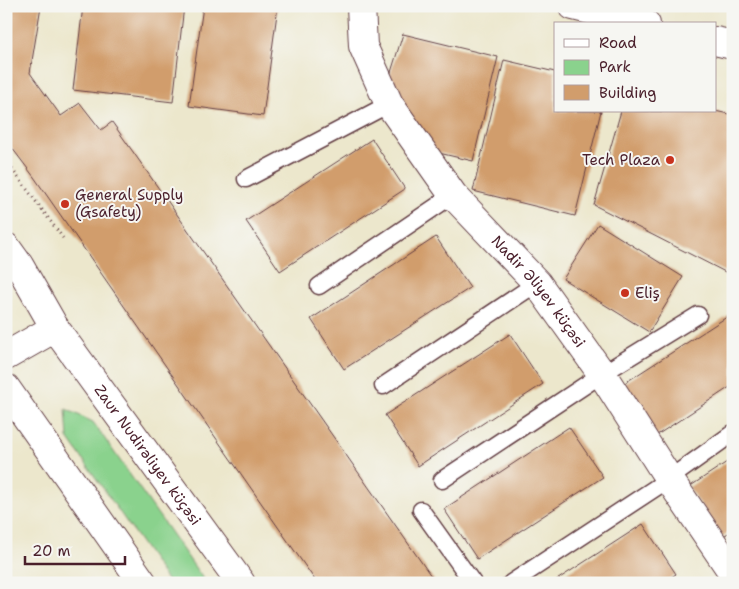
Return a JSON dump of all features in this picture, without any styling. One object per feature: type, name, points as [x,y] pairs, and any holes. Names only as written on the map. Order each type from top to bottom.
[{"type":"street","name":"Nadir Əliyev küçəsi","points":[[361,6],[363,46],[389,104],[453,195],[537,283],[602,374],[733,573]]},
{"type":"street","points":[[573,6],[638,22]]},
{"type":"street","points":[[716,40],[733,45]]},
{"type":"street","name":"Zaur Nudirəliyev küçəsi","points":[[6,247],[19,265],[55,328],[241,583]]},
{"type":"street","points":[[6,356],[55,328]]},
{"type":"street","points":[[6,388],[143,583]]},
{"type":"lane","points":[[246,179],[389,104]]},
{"type":"lane","points":[[319,286],[453,195]]},
{"type":"lane","points":[[382,386],[537,283]]},
{"type":"lane","points":[[442,480],[602,374],[698,315]]},
{"type":"lane","points":[[511,583],[670,479],[733,433]]},
{"type":"lane","points":[[421,510],[473,583]]},
{"type":"lane","points":[[719,583],[733,573]]},
{"type":"path","points":[[6,161],[63,238]]},
{"type":"green space","points":[[66,409],[93,422],[206,583],[169,583],[68,438]]},
{"type":"building","points":[[6,6],[41,6],[30,73],[61,116],[80,103],[101,130],[112,122],[436,583],[317,583],[34,177],[6,140]]},
{"type":"building","points":[[83,6],[184,6],[173,102],[73,90]]},
{"type":"building","points":[[203,6],[278,6],[263,116],[189,106]]},
{"type":"building","points":[[403,34],[498,57],[473,161],[426,150],[387,85]]},
{"type":"building","points":[[504,60],[554,72],[554,112],[601,112],[575,216],[473,191]]},
{"type":"building","name":"Tech Plaza","points":[[716,111],[733,115],[733,276],[594,205],[621,112]]},
{"type":"building","points":[[372,139],[405,189],[280,271],[246,221]]},
{"type":"building","points":[[598,224],[683,277],[649,332],[563,279]]},
{"type":"building","points":[[436,237],[470,288],[344,369],[311,319]]},
{"type":"building","points":[[733,313],[733,385],[654,437],[620,386]]},
{"type":"building","points":[[510,334],[543,384],[418,466],[385,415]]},
{"type":"building","points":[[569,427],[603,477],[477,559],[444,509]]},
{"type":"building","points":[[733,458],[733,530],[722,537],[689,487]]},
{"type":"building","points":[[643,524],[676,574],[663,583],[552,583]]},
{"type":"place","name":"Tech Plaza","points":[[670,160]]},
{"type":"place","name":"General Supply (Gsafety)","points":[[65,204]]},
{"type":"place","name":"Eliş","points":[[625,293]]}]
